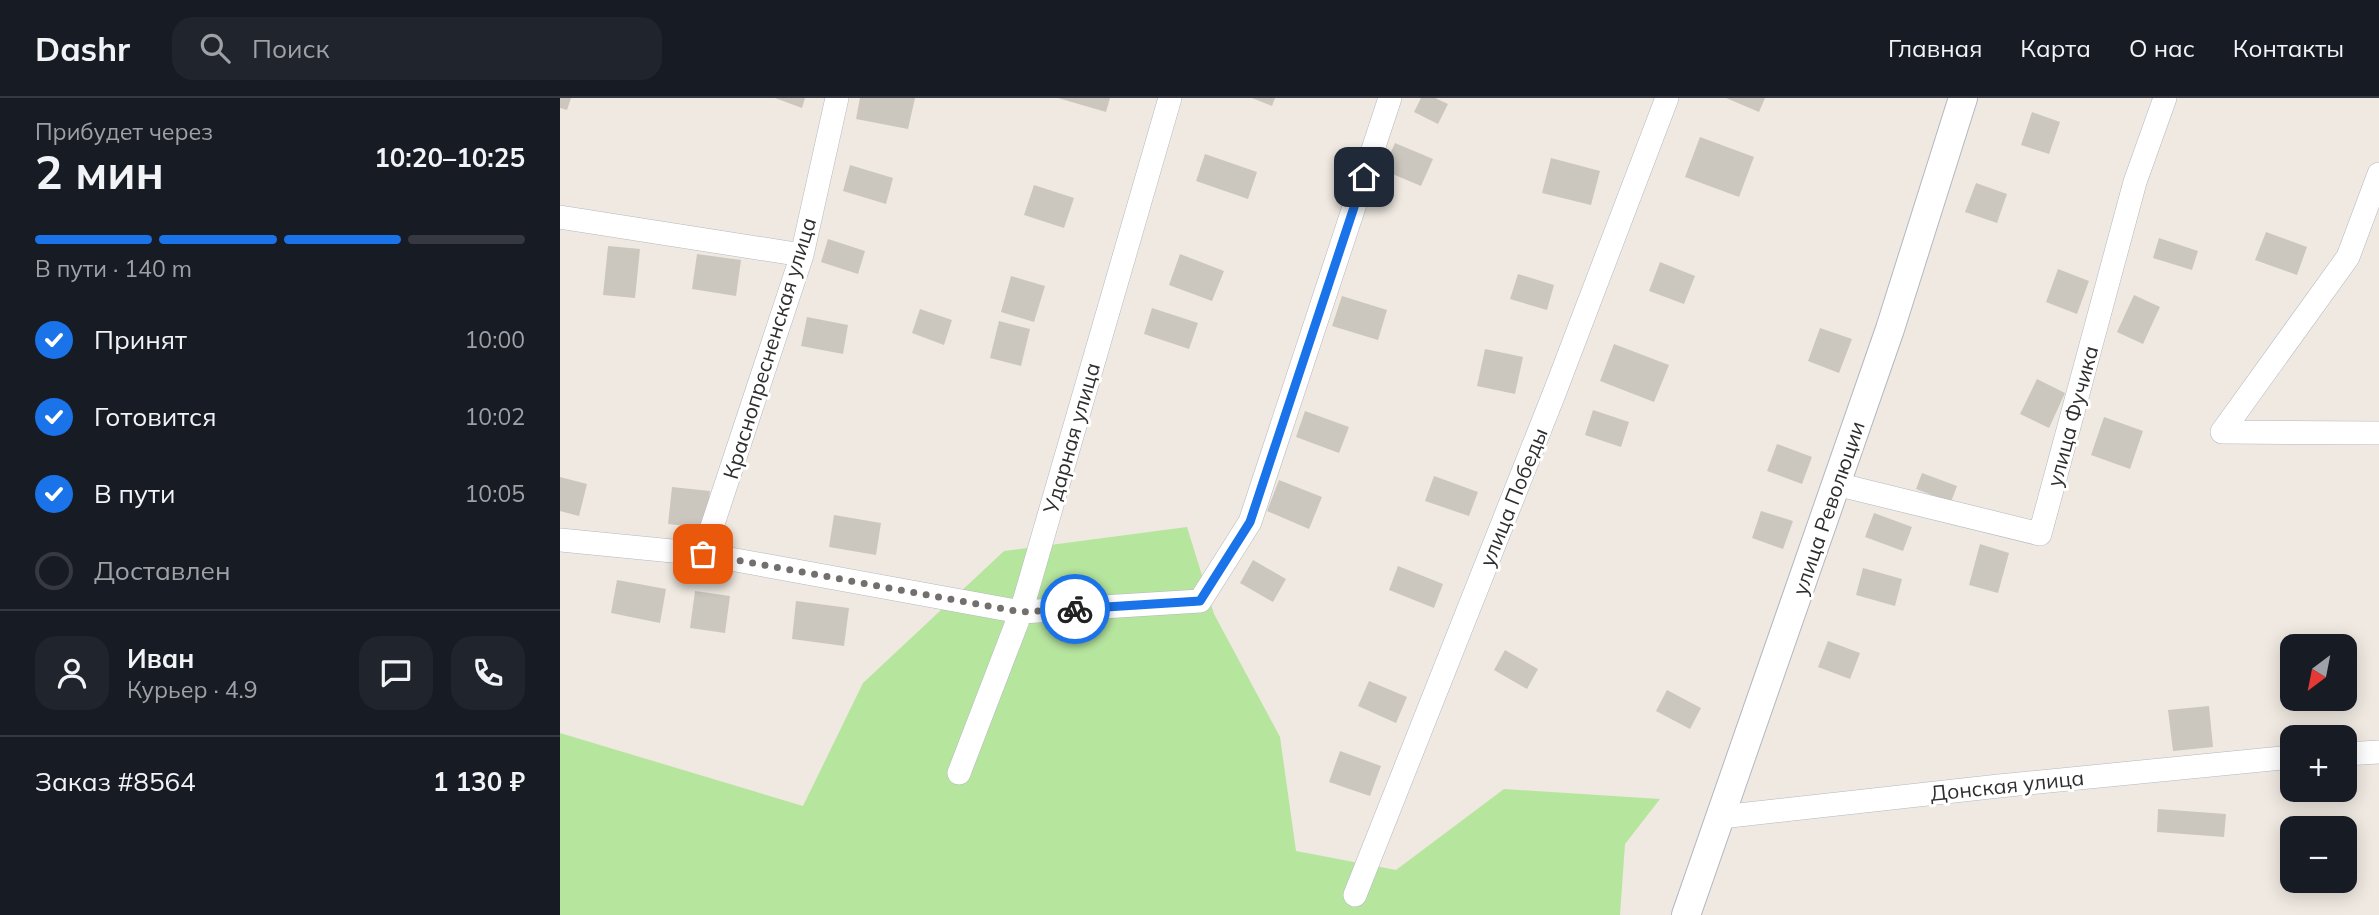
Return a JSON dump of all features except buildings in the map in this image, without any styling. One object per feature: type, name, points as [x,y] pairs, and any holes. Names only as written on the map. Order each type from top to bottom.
[{"type":"street","name":"Краснопресненская улица","points":[[703,554],[802,255],[838,98]]},
{"type":"street","name":"Ударная улица","points":[[959,773],[1021,612],[1170,98]]},
{"type":"street","points":[[560,540],[703,554],[1021,612],[1200,601],[1250,522],[1390,98]]},
{"type":"street","name":"улица Победы","points":[[1354,895],[1554,394],[1667,98]]},
{"type":"street","name":"улица Революции","points":[[1686,915],[1890,329],[1964,98]]},
{"type":"street","name":"улица Фучика","points":[[1836,484],[2040,534],[2135,182],[2165,98]]},
{"type":"street","points":[[2379,174],[2348,257],[2222,432],[2379,433]]},
{"type":"street","points":[[560,217],[802,255]]},
{"type":"street","points":[[2357,753],[2379,752]]},
{"type":"street","name":"Донская улица","points":[[1721,817],[1985,787],[2280,758]]},
{"type":"green space","points":[[1187,527],[1214,614],[1280,737],[1296,851],[1396,870],[1504,789],[1660,799],[1625,844],[1620,915],[560,915],[560,733],[803,806],[863,683],[1004,551]]},
{"type":"way so far","points":[[703,554],[1021,612],[1075,609]]},
{"type":"route","points":[[1075,609],[1200,601],[1250,522],[1364,177]]}]
